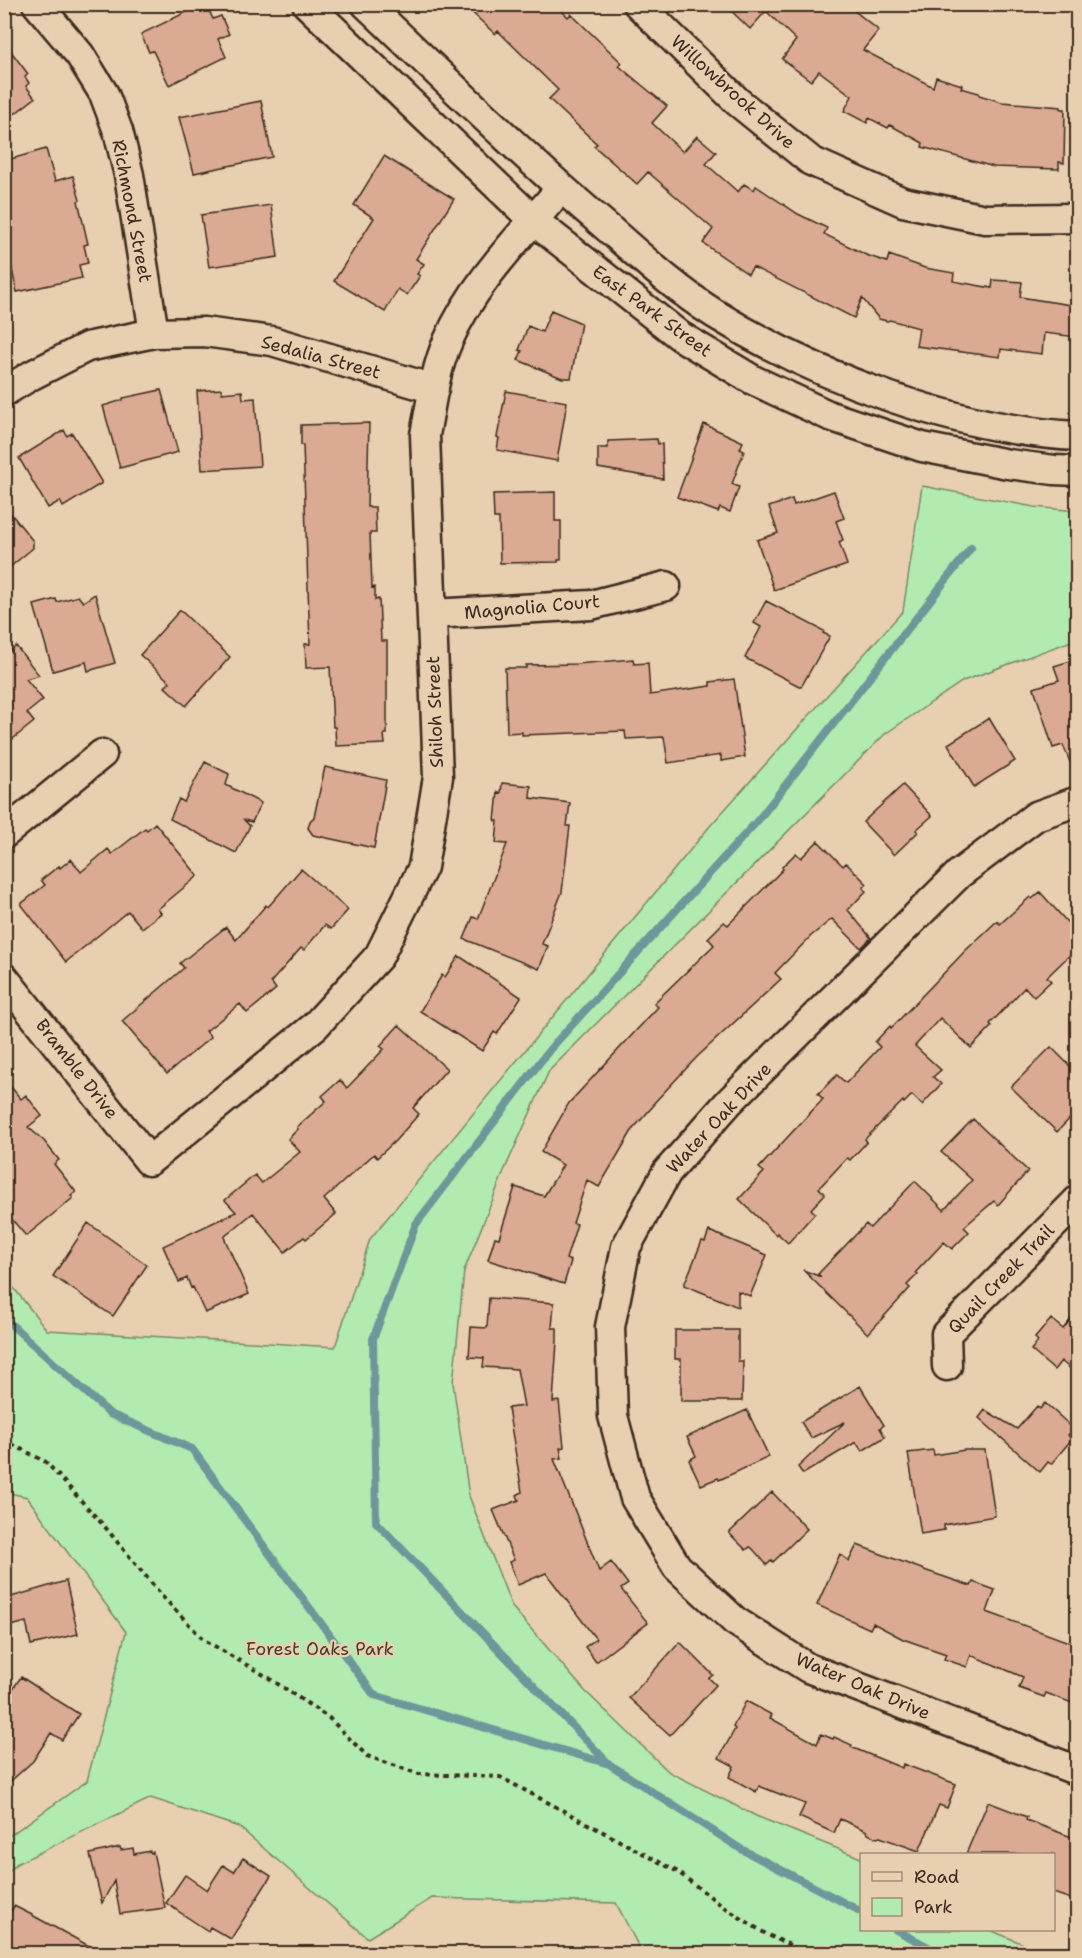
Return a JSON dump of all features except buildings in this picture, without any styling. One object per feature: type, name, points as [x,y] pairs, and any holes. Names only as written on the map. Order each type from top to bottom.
[{"type":"street","name":"Richmond Street","points":[[37,4],[80,55],[108,103],[129,176],[154,333]]},
{"type":"street","name":"East Park Street","points":[[307,4],[534,220],[680,336],[753,380],[830,416],[922,447],[1008,464],[1077,471]]},
{"type":"street","name":"East Park Street","points":[[366,4],[561,188],[674,285],[715,314],[785,354],[875,391],[974,422],[1077,436]]},
{"type":"street","name":"Willowbrook Drive","points":[[638,4],[738,102],[811,161],[903,202],[986,219],[1077,218]]},
{"type":"street","name":"Shiloh Street","points":[[149,1161],[315,1026],[379,956],[423,867],[438,777],[425,435],[434,389],[447,342],[471,296],[561,188]]},
{"type":"street","name":"Sedalia Street","points":[[4,392],[87,347],[154,333],[204,332],[272,341],[434,389]]},
{"type":"street","name":"Magnolia Court","points":[[432,614],[591,605],[666,586]]},
{"type":"street","points":[[4,834],[102,754]]},
{"type":"street","name":"Water Oak Drive","points":[[1077,801],[1036,816],[959,874],[729,1102],[667,1172],[626,1247],[610,1327],[613,1416],[635,1498],[677,1567],[735,1622],[808,1668],[1077,1771]]},
{"type":"street","name":"Bramble Drive","points":[[4,978],[149,1161]]},
{"type":"street","name":"Quail Creek Trail","points":[[947,1366],[946,1334],[1072,1217]]},
{"type":"path","points":[[4,1440],[46,1462],[105,1527],[163,1597],[204,1640],[269,1678],[329,1718],[366,1756],[419,1774],[500,1777],[678,1872],[725,1908],[766,1934],[809,1953]]},
{"type":"green space","name":"Forest Oaks Park","points":[[922,486],[1034,507],[1077,511],[1077,639],[963,681],[885,734],[549,1071],[504,1171],[464,1271],[453,1383],[469,1496],[512,1607],[585,1691],[669,1772],[756,1816],[860,1858],[860,1931],[992,1931],[1045,1953],[642,1953],[616,1903],[432,1898],[368,1938],[239,1827],[151,1798],[16,1864],[5,1876],[5,1839],[87,1781],[126,1632],[27,1497],[5,1492],[5,1277],[47,1330],[335,1347],[370,1239],[710,826],[903,611]]},
{"type":"waterway","points":[[609,1764],[376,1522],[373,1339],[416,1224],[550,1049],[759,819],[971,548]]},
{"type":"waterway","points":[[4,1318],[110,1414],[192,1449],[374,1695],[609,1764],[741,1849],[860,1911]]},
{"type":"waterway","points":[[898,1931],[942,1954]]}]
